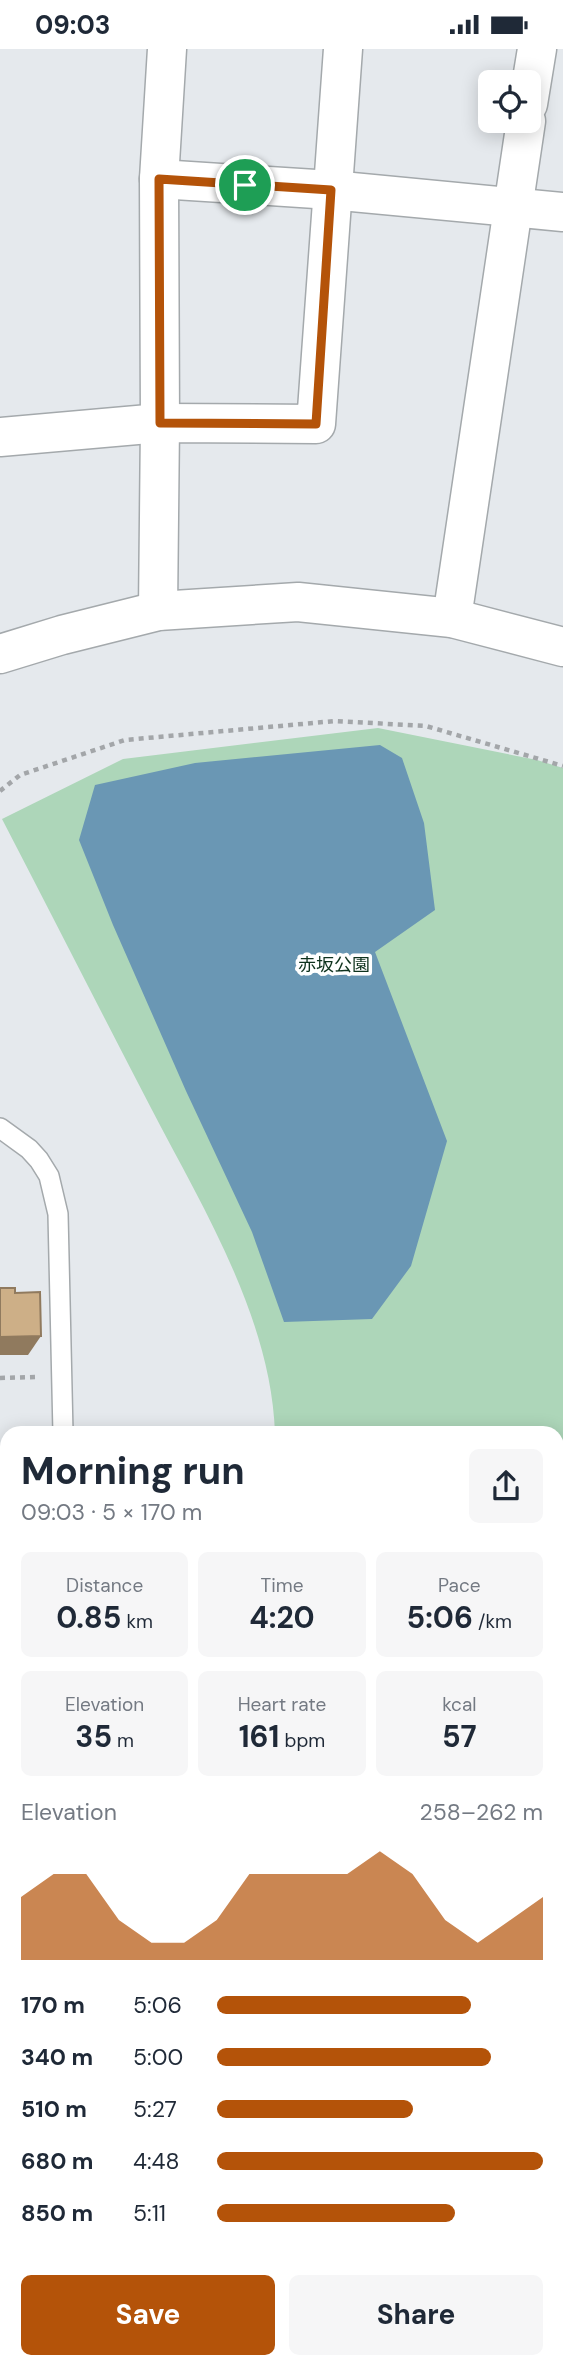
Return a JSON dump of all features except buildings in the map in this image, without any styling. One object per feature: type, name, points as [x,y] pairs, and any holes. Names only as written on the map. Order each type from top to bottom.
[{"type":"street","points":[[158,611],[159,179],[167,49]]},
{"type":"street","points":[[0,437],[160,423],[316,424],[343,49]]},
{"type":"street","points":[[534,70],[537,49]]},
{"type":"street","points":[[452,618],[524,133]]},
{"type":"street","points":[[159,179],[331,190],[563,212]]},
{"type":"street","points":[[0,655],[62,635],[158,611],[298,603],[452,618],[563,647]]},
{"type":"lane","points":[[0,1128],[29,1149],[49,1176],[58,1214],[63,1426]]},
{"type":"path","points":[[0,791],[20,775],[125,740],[335,721],[426,726],[563,766]]},
{"type":"path","points":[[0,1378],[62,1377]]},
{"type":"green space","name":"赤坂公園","points":[[378,728],[537,760],[563,768],[563,1426],[274,1426],[271,1390],[261,1348],[231,1265],[2,819],[123,759]]},
{"type":"water","points":[[380,745],[402,758],[424,823],[435,910],[375,952],[447,1141],[411,1266],[372,1319],[284,1322],[252,1232],[186,1091],[79,840],[95,785],[195,763]]},
{"type":"route","points":[[159,179],[245,185],[331,190],[316,424],[160,423],[159,179]]}]
